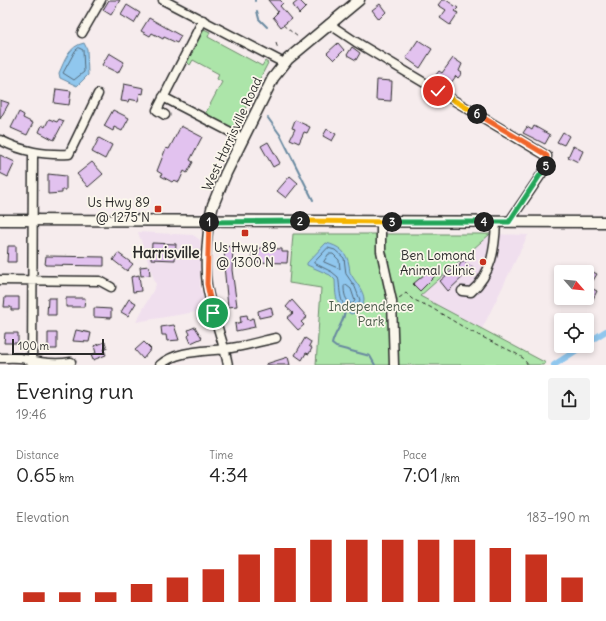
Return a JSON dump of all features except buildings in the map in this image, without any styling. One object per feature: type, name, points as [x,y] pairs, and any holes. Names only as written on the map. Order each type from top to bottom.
[{"type":"main road","name":"West Harrisville Road","points":[[209,221],[213,204],[242,138],[262,97],[284,63],[359,0]]},
{"type":"main road","points":[[0,220],[606,222]]},
{"type":"street","points":[[82,33],[101,0]]},
{"type":"street","points":[[164,0],[284,63]]},
{"type":"street","points":[[166,115],[157,110],[203,20]]},
{"type":"street","points":[[329,24],[351,39],[547,156],[546,169],[509,222]]},
{"type":"street","points":[[0,140],[33,153],[51,155],[70,154],[98,94]]},
{"type":"street","points":[[164,97],[242,138]]},
{"type":"street","points":[[32,363],[33,153]]},
{"type":"street","points":[[209,221],[207,284],[213,313],[225,349],[228,365]]},
{"type":"street","points":[[381,222],[381,251],[392,301],[394,365]]},
{"type":"street","points":[[462,291],[471,292],[478,285],[490,263],[495,245],[496,222]]},
{"type":"street","points":[[0,280],[100,281],[111,287]]},
{"type":"street","points":[[160,365],[172,357],[225,349],[276,338]]},
{"type":"street","points":[[0,358],[24,358],[32,363],[39,364],[65,365],[72,362]]},
{"type":"path","points":[[283,25],[298,37]]},
{"type":"path","points":[[276,43],[278,49]]},
{"type":"path","points":[[406,293],[412,299],[430,307],[446,318],[523,358],[528,365]]},
{"type":"shaded area","points":[[138,232],[193,235],[200,240],[200,286],[207,310],[136,322],[156,285]]},
{"type":"shaded area","points":[[490,234],[528,235],[482,329],[420,296]]},
{"type":"green space","points":[[204,29],[210,32],[208,37],[262,66],[265,61],[268,63],[235,131],[204,116],[222,82],[217,79],[219,74],[193,60],[190,65],[187,62]]},
{"type":"green space","name":"Independence Park","points":[[293,234],[490,234],[420,296],[546,363],[543,365],[316,365],[321,288],[289,283]]},
{"type":"water","points":[[84,43],[87,49],[88,75],[77,86],[60,78],[59,73],[71,50]]},
{"type":"water","points":[[326,243],[342,250],[348,260],[350,273],[361,290],[364,299],[363,304],[356,313],[351,314],[341,307],[336,296],[335,280],[330,275],[307,265],[307,263]]},
{"type":"waterway","points":[[257,11],[259,19],[267,27]]},
{"type":"waterway","points":[[268,118],[281,136],[313,200]]},
{"type":"waterway","points":[[345,309],[342,323],[332,344],[336,347],[370,356],[375,365]]},
{"type":"waterway","points":[[594,339],[606,331]]},
{"type":"waterway","points":[[554,365],[572,353]]},
{"type":"place","name":"Us Hwy 89 @ 1275 N","points":[[158,209]]},
{"type":"place","name":"Us Hwy 89 @ 1300 N","points":[[245,233]]},
{"type":"place","name":"Ben Lomond Animal Clinic","points":[[483,262]]},
{"type":"district","name":"Harrisville","points":[[166,252]]},
{"type":"route","points":[[213,313],[207,284],[206,267],[209,221],[509,222],[546,169],[548,163],[547,156],[438,91]]}]
